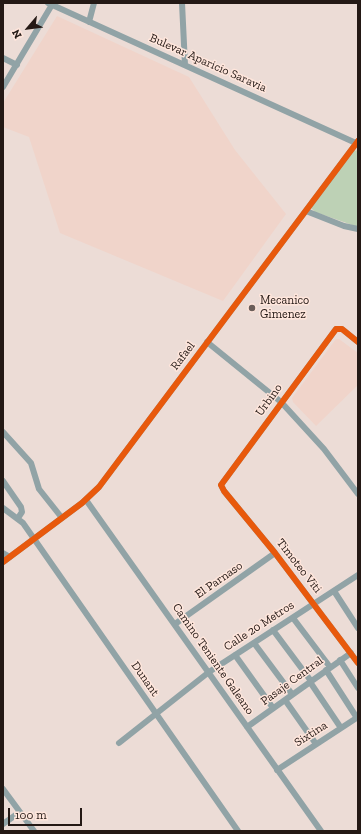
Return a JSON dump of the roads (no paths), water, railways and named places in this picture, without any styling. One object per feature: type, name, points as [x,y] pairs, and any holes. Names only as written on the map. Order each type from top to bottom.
[{"type":"street","points":[[89,22],[94,3]]},
{"type":"street","points":[[182,3],[185,65]]},
{"type":"street","points":[[3,88],[51,4]]},
{"type":"street","name":"Bulevar Aparicio Saravia","points":[[51,4],[357,143]]},
{"type":"street","points":[[3,58],[17,65]]},
{"type":"street","name":"Rafael","points":[[3,562],[86,500],[98,487],[357,143]]},
{"type":"street","points":[[306,211],[344,226],[358,229]]},
{"type":"street","name":"Urbino","points":[[221,485],[336,329],[342,329],[358,342]]},
{"type":"street","points":[[207,342],[281,402],[324,449],[358,494]]},
{"type":"street","points":[[3,432],[31,463],[34,468],[39,490],[62,518]]},
{"type":"street","points":[[3,481],[21,507],[22,512],[18,518]]},
{"type":"street","name":"Timoteo Viti","points":[[221,485],[224,491],[315,604],[358,663]]},
{"type":"street","name":"Camino Teniente Galeano","points":[[86,500],[321,831]]},
{"type":"street","name":"Dunant","points":[[3,508],[23,523],[238,831]]},
{"type":"street","points":[[3,553],[10,557]]},
{"type":"street","name":"El Parnaso","points":[[175,624],[275,553]]},
{"type":"street","name":"Calle 20 Metros","points":[[119,744],[209,672],[358,575]]},
{"type":"street","points":[[334,591],[358,628]]},
{"type":"street","points":[[293,618],[328,669],[357,718]]},
{"type":"street","points":[[274,630],[311,681],[341,728]]},
{"type":"street","points":[[254,643],[292,694]]},
{"type":"street","name":"Pasaje Central","points":[[247,727],[351,653]]},
{"type":"street","points":[[235,655],[273,708]]},
{"type":"street","points":[[340,660],[358,688]]},
{"type":"street","points":[[285,700],[316,744]]},
{"type":"street","name":"Sixtina","points":[[277,770],[357,718]]},
{"type":"street","points":[[3,789],[34,831]]},
{"type":"street","points":[[3,824],[20,812]]},
{"type":"place","name":"Mecanico Gimenez","points":[[252,308]]}]
